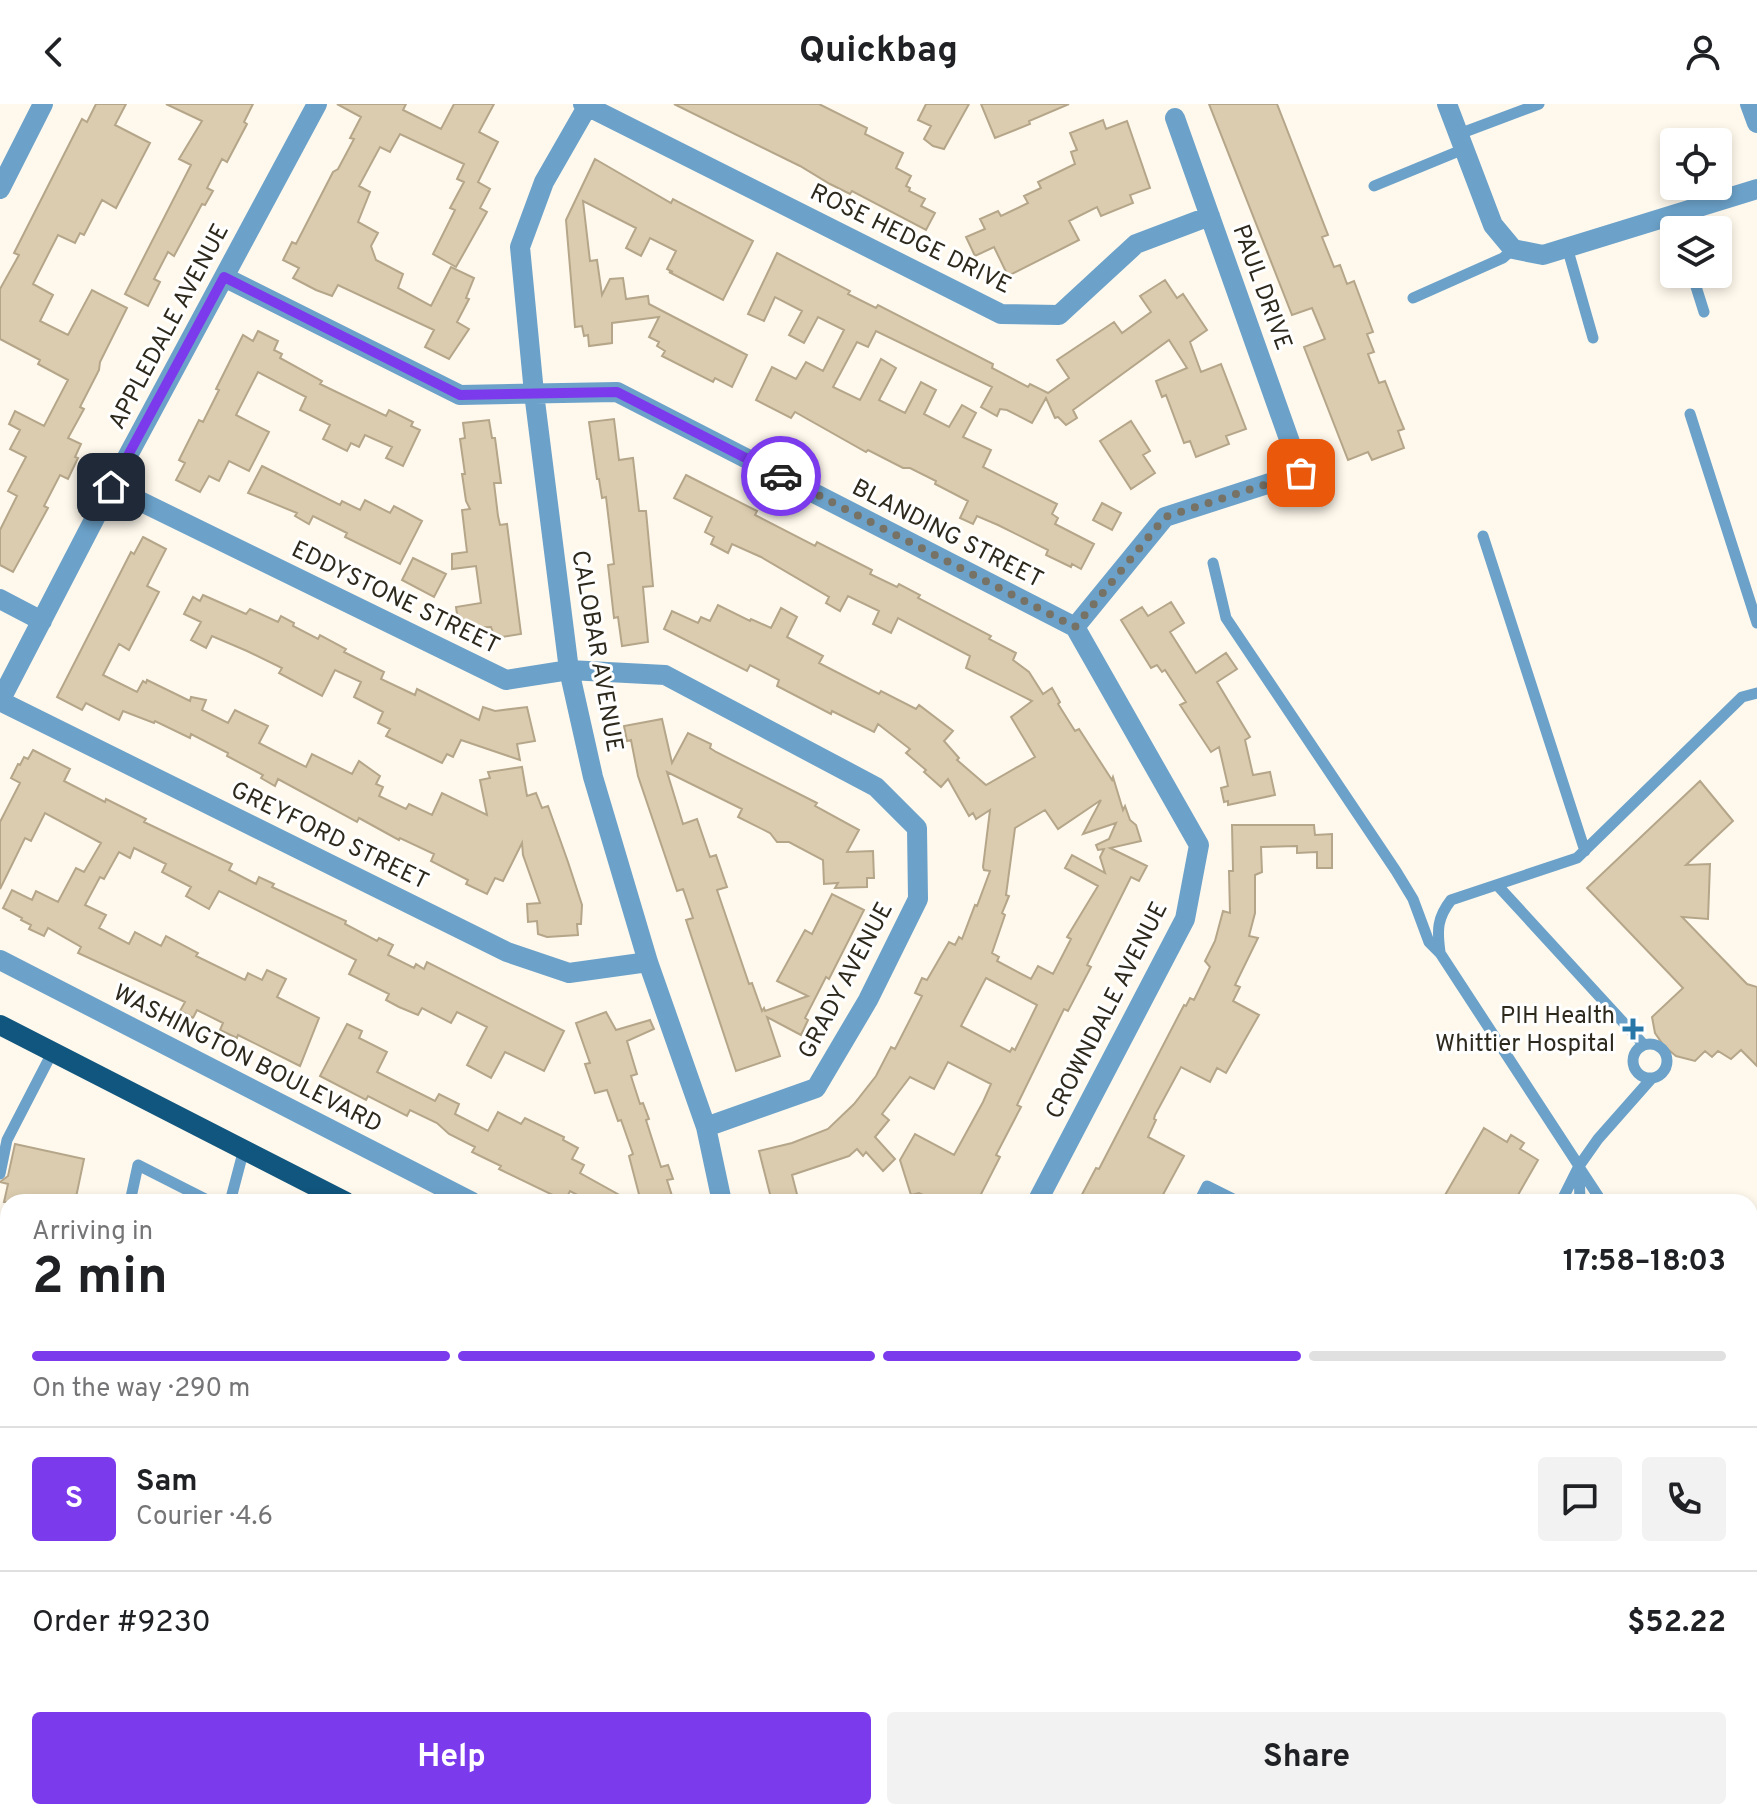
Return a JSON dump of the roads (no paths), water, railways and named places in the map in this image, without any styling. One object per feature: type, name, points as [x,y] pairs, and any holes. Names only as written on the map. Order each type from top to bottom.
[{"type":"main road","points":[[0,1025],[331,1194]]},
{"type":"street","points":[[0,189],[43,104]]},
{"type":"street","name":"APPLEDALE AVENUE","points":[[0,701],[317,104]]},
{"type":"street","points":[[1447,104],[1493,225],[1513,249],[1543,255],[1660,226]]},
{"type":"street","name":"ROSE HEDGE DRIVE","points":[[585,106],[1001,314],[1059,315],[1136,244],[1210,216]]},
{"type":"street","name":"CALOBAR AVENUE","points":[[585,106],[544,182],[520,247],[534,393],[569,670],[593,777],[648,962],[706,1127],[720,1194]]},
{"type":"street","name":"PAUL DRIVE","points":[[1075,627],[1165,517],[1301,473],[1175,118]]},
{"type":"street","points":[[1691,216],[1757,189]]},
{"type":"street","name":"BLANDING STREET","points":[[224,277],[460,395],[617,392],[1075,627]]},
{"type":"street","name":"EDDYSTONE STREET","points":[[111,487],[506,680],[569,670],[665,675],[876,787],[917,828]]},
{"type":"street","points":[[0,599],[42,621]]},
{"type":"street","name":"CROWNDALE AVENUE","points":[[1041,1194],[1185,919],[1199,845],[1075,627]]},
{"type":"street","name":"GREYFORD STREET","points":[[0,701],[507,952],[569,973],[648,962]]},
{"type":"street","name":"GRADY AVENUE","points":[[706,1127],[816,1088],[868,1000],[918,899],[917,828]]},
{"type":"street","name":"WASHINGTON BOULEVARD","points":[[0,960],[456,1194]]},
{"type":"lane","points":[[1374,186],[1539,104]]},
{"type":"lane","points":[[1567,247],[1593,338]]},
{"type":"lane","points":[[1413,298],[1503,258],[1513,249]]},
{"type":"lane","points":[[1696,288],[1704,312]]},
{"type":"lane","points":[[1690,414],[1757,623]]},
{"type":"lane","points":[[1483,536],[1585,851]]},
{"type":"lane","points":[[1213,563],[1226,618],[1404,883],[1429,942],[1440,953],[1597,1194]]},
{"type":"lane","points":[[1440,953],[1437,928],[1441,913],[1451,900],[1577,858],[1742,697],[1757,693]]},
{"type":"lane","points":[[1498,886],[1644,1045],[1660,1047],[1667,1057],[1666,1069],[1651,1079],[1598,1139],[1579,1166],[1565,1194]]},
{"type":"lane","points":[[1644,1045],[1633,1056],[1633,1067],[1640,1076],[1651,1079]]},
{"type":"lane","points":[[0,1174],[7,1140],[53,1051]]},
{"type":"lane","points":[[232,1194],[244,1149]]},
{"type":"lane","points":[[132,1194],[138,1165],[195,1194]]},
{"type":"lane","points":[[1579,1166],[1580,1194]]},
{"type":"lane","points":[[1203,1194],[1207,1186],[1223,1194]]},
{"type":"place","name":"PIH Health Whittier Hospital","points":[[1633,1029]]}]
